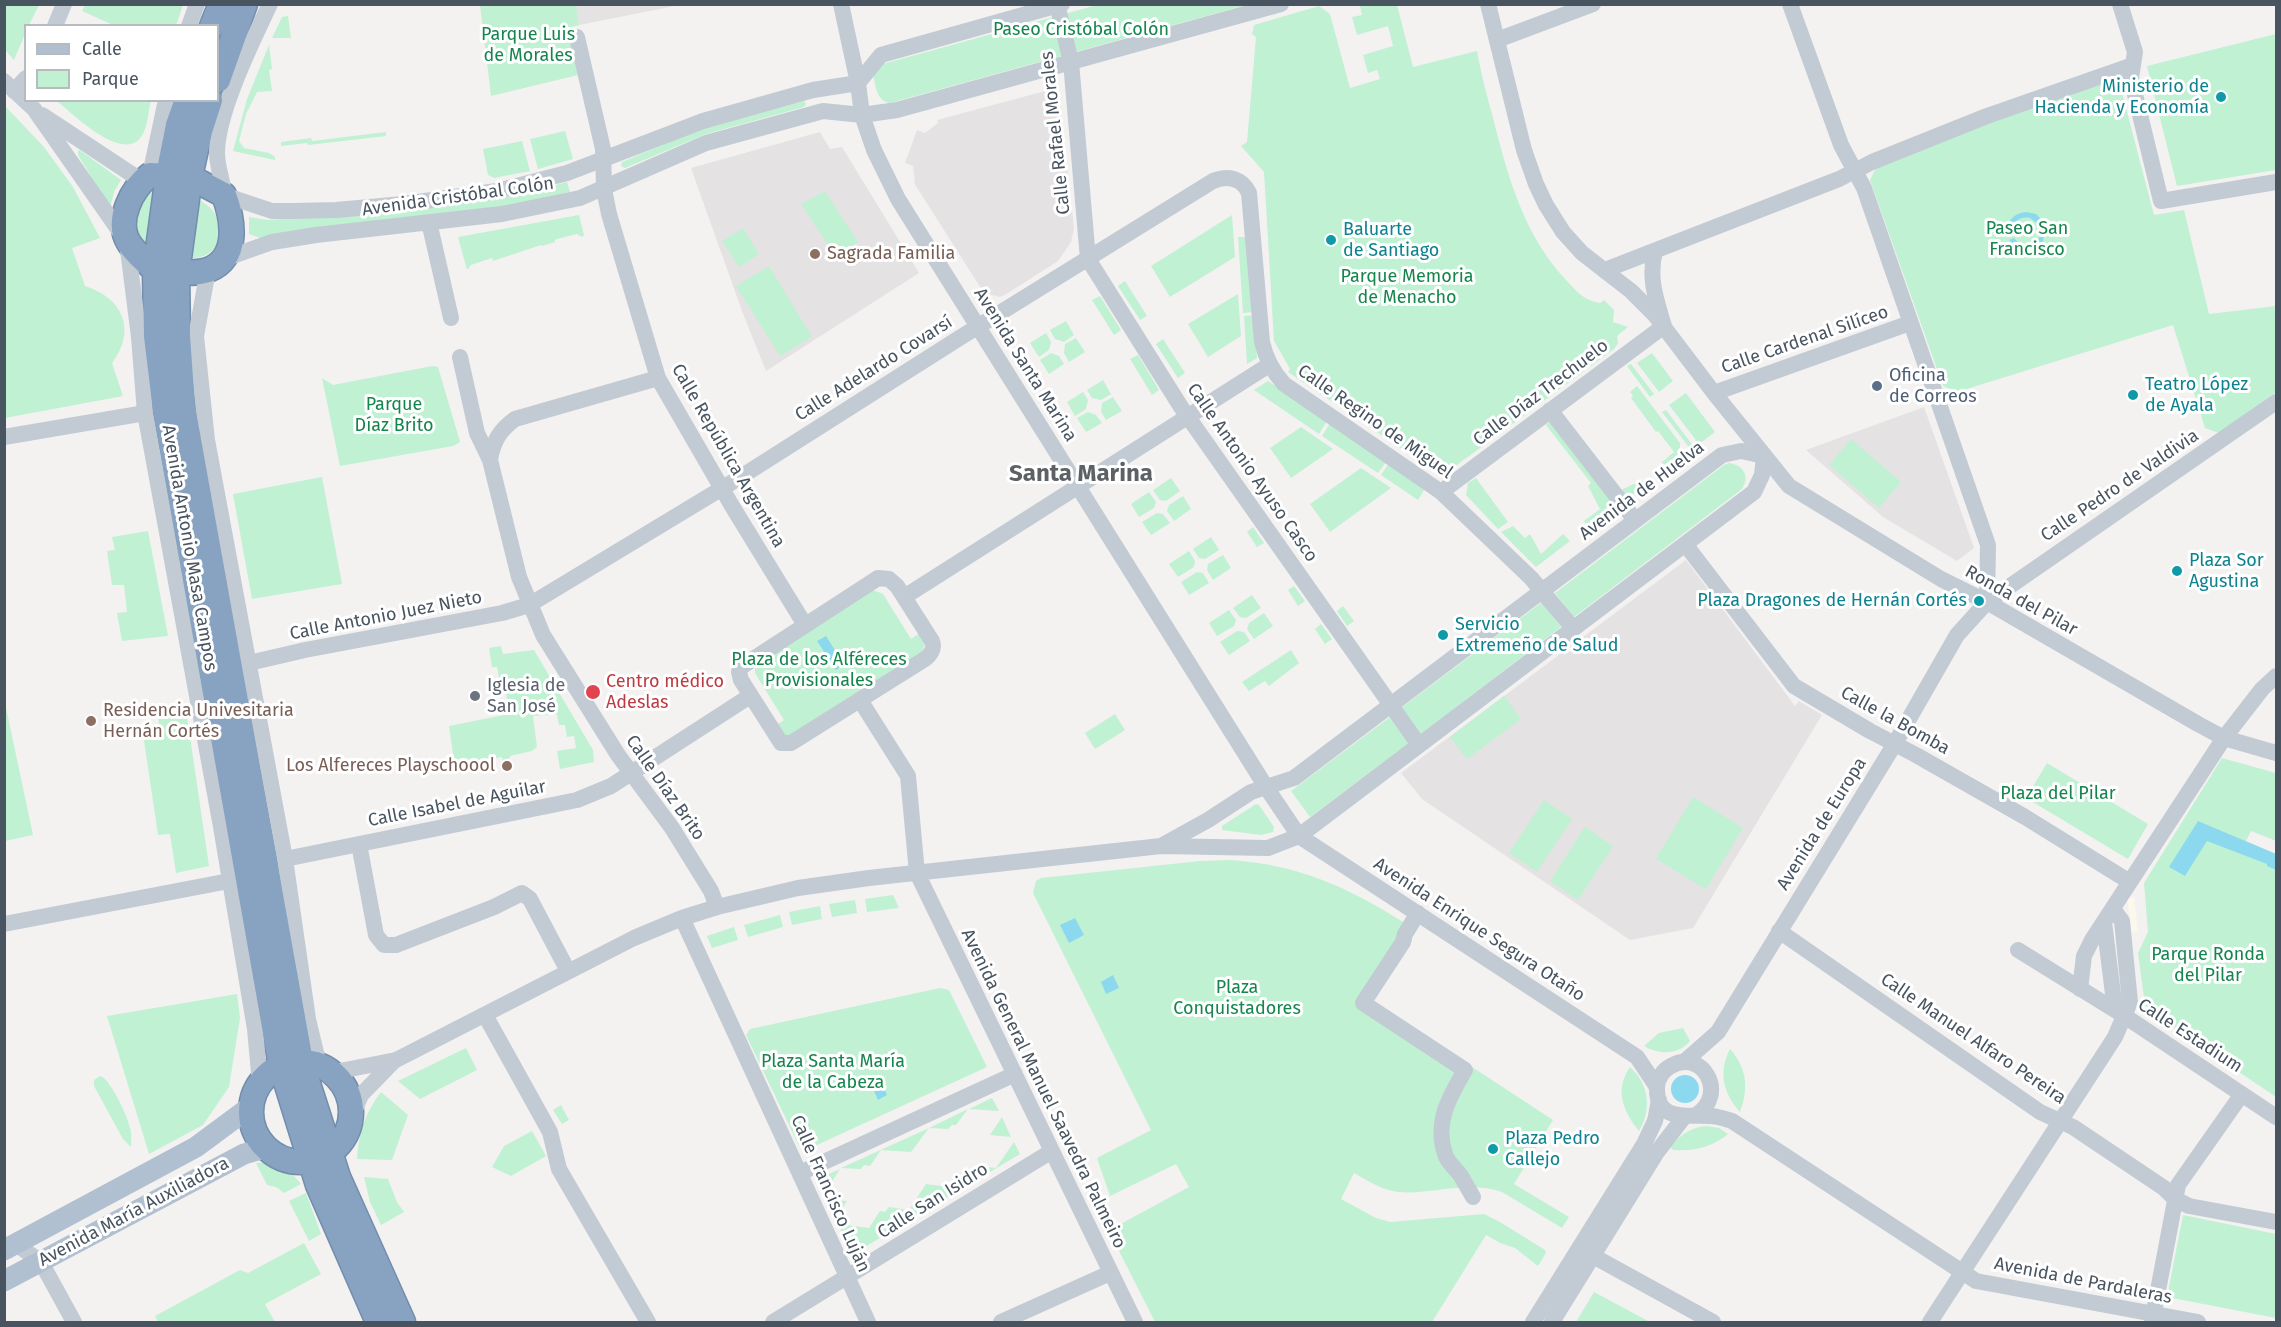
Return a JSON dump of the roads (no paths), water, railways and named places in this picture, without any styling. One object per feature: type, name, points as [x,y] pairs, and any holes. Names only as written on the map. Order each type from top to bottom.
[{"type":"highway","points":[[213,24],[221,4]]},
{"type":"highway","points":[[219,77],[245,4]]},
{"type":"highway","name":"Avenida Antonio Masa Campos","points":[[186,102],[178,125],[169,173],[163,278],[177,336],[183,407],[309,1066]]},
{"type":"highway","name":"Avenida Antonio Masa Campos","points":[[169,173],[209,102]]},
{"type":"highway","points":[[169,173],[224,189],[233,229],[216,264],[163,278],[127,242],[123,221],[129,200],[169,173]]},
{"type":"highway","points":[[309,1066],[320,1157],[378,1323]]},
{"type":"highway","points":[[309,1066],[348,1092],[351,1101],[350,1120],[344,1138],[320,1157],[292,1162],[278,1157],[265,1148],[253,1128],[250,1107],[254,1092],[267,1074],[309,1066]]},
{"type":"highway","points":[[320,1157],[338,1177],[404,1323]]},
{"type":"main road","name":"Avenida María Auxiliadora","points":[[10,1247],[196,1147],[250,1107]]},
{"type":"main road","name":"Avenida María Auxiliadora","points":[[4,1281],[244,1154],[265,1148]]},
{"type":"street","points":[[56,24],[64,4]]},
{"type":"street","points":[[190,24],[197,4]]},
{"type":"street","points":[[224,189],[218,160],[219,136],[250,48],[270,4]]},
{"type":"street","name":"Avenida Santa Marina","points":[[841,4],[858,83],[862,116],[874,150],[898,199],[1266,787]]},
{"type":"street","points":[[1488,4],[1524,150],[1536,184],[1563,232],[1582,253],[1630,291],[1664,326]]},
{"type":"street","points":[[1497,40],[1593,4]]},
{"type":"street","points":[[1790,4],[1841,145],[1864,188],[1988,545],[1987,602]]},
{"type":"street","points":[[2120,4],[2135,52],[2131,78],[2161,201],[2277,182]]},
{"type":"street","points":[[858,83],[880,54],[1025,9],[1059,5]]},
{"type":"street","name":"Calle Rafael Morales","points":[[1059,5],[1071,62],[1088,259]]},
{"type":"street","name":"Avenida Cristóbal Colón","points":[[216,264],[272,242],[502,214],[580,198],[706,143],[823,111],[862,116],[897,110],[1271,6]]},
{"type":"street","name":"Calle República Argentina","points":[[577,37],[605,160],[604,189],[609,214],[658,378],[805,625]]},
{"type":"street","points":[[1605,270],[1839,179],[1855,170],[1987,116],[2133,65]]},
{"type":"street","name":"Avenida Cristóbal Colón","points":[[224,189],[272,211],[336,210],[497,191],[567,173],[703,121],[813,90],[858,83]]},
{"type":"street","points":[[12,85],[24,99]]},
{"type":"street","points":[[27,102],[127,242]]},
{"type":"street","name":"Avenida Antonio Masa Campos","points":[[166,102],[169,173]]},
{"type":"street","points":[[34,110],[169,173]]},
{"type":"street","name":"Calle Adelardo Covarsí","points":[[529,605],[723,488],[1214,181],[1231,178],[1242,182]]},
{"type":"street","name":"Calle Regino de Miguel","points":[[1242,182],[1251,200],[1262,342],[1269,365],[1284,384],[1441,492],[1542,591]]},
{"type":"street","points":[[429,222],[451,318]]},
{"type":"street","name":"Avenida Antonio Masa Campos","points":[[127,242],[139,336],[145,413],[220,822],[255,1029],[260,1084]]},
{"type":"street","points":[[1655,251],[1651,267],[1652,285],[1664,326]]},
{"type":"street","name":"Calle Antonio Ayuso Casco","points":[[1088,259],[1188,416],[1390,705]]},
{"type":"street","name":"Avenida Antonio Masa Campos","points":[[216,264],[196,336],[207,440],[285,859],[309,1019],[309,1066]]},
{"type":"street","points":[[131,267],[146,286],[163,278]]},
{"type":"street","name":"Calle Cardenal Silíceo","points":[[1714,393],[1910,323]]},
{"type":"street","name":"Ronda del Pilar","points":[[1664,326],[1764,456],[1789,486],[1799,494],[1941,579],[1987,602],[2224,738],[2277,753]]},
{"type":"street","name":"Calle Díaz Trechuelo","points":[[1441,492],[1664,326]]},
{"type":"street","name":"Calle Díaz Brito","points":[[460,357],[477,433],[490,460],[519,577],[543,635],[618,755],[672,828],[711,891],[717,907]]},
{"type":"street","points":[[904,597],[1269,365]]},
{"type":"street","points":[[490,460],[494,442],[499,433],[515,419],[658,378]]},
{"type":"street","name":"Calle Pedro de Valdivia","points":[[1987,602],[2277,402]]},
{"type":"street","points":[[1550,410],[1635,520]]},
{"type":"street","points":[[4,437],[145,413]]},
{"type":"street","name":"Avenida de Huelva","points":[[1266,787],[1294,778],[1722,455],[1741,451],[1764,456]]},
{"type":"street","points":[[350,1120],[361,1095],[396,1060],[634,938],[682,918],[717,907],[798,888],[917,873],[1161,846],[1268,848],[1299,836],[1754,492],[1762,475],[1764,456]]},
{"type":"street","name":"Calle la Bomba","points":[[1685,544],[1794,686],[2025,817],[2130,882]]},
{"type":"street","points":[[878,578],[894,582],[904,597],[933,643],[931,653],[925,659],[791,743],[785,744],[777,738],[740,678],[741,667],[878,578]]},
{"type":"street","points":[[1542,591],[1573,628]]},
{"type":"street","name":"Avenida de Europa","points":[[1684,1062],[1718,1032],[1894,744],[1957,635],[1987,602]]},
{"type":"street","name":"Calle Antonio Juez Nieto","points":[[249,663],[305,650],[502,613],[529,605]]},
{"type":"street","points":[[2018,950],[2080,990],[2084,956],[2130,882],[2224,738],[2262,689],[2277,676]]},
{"type":"street","name":"Calle Isabel de Aguilar","points":[[285,859],[577,800],[611,786],[750,696]]},
{"type":"street","points":[[860,699],[908,776],[917,873]]},
{"type":"street","points":[[1390,705],[1419,745]]},
{"type":"street","points":[[1161,846],[1209,820],[1251,792],[1266,787],[1299,836]]},
{"type":"street","name":"Avenida Enrique Segura Otaño","points":[[1299,836],[1637,1056],[1658,1094]]},
{"type":"street","points":[[359,844],[376,935],[384,945],[396,945],[524,893],[530,899],[568,971]]},
{"type":"street","name":"Avenida General Manuel Saavedra Palmeiro","points":[[917,873],[1135,1323]]},
{"type":"street","points":[[4,924],[229,881]]},
{"type":"street","points":[[1418,913],[1405,934],[1403,942],[1363,1003],[1465,1070],[1449,1100],[1442,1120],[1442,1136],[1445,1155],[1473,1197]]},
{"type":"street","points":[[1930,1323],[2115,1037],[2123,1015],[2114,1002],[2109,916]]},
{"type":"street","name":"Calle Francisco Luján","points":[[682,918],[868,1323]]},
{"type":"street","name":"Calle Manuel Alfaro Pereira","points":[[1779,931],[2040,1112],[2073,1127],[2164,1188],[2175,1199]]},
{"type":"street","name":"Calle Estadium","points":[[2080,990],[2123,1015],[2277,1117]]},
{"type":"street","points":[[485,1015],[550,1132],[559,1169],[648,1323]]},
{"type":"street","points":[[1552,1323],[1657,1152],[1690,1116],[1706,1107],[1711,1097],[1712,1087],[1708,1075],[1709,1054],[1718,1032]]},
{"type":"street","points":[[309,1066],[396,1060]]},
{"type":"street","points":[[1533,1323],[1644,1144],[1655,1121],[1658,1081],[1665,1070],[1684,1062],[1697,1065],[1708,1075]]},
{"type":"street","points":[[800,1173],[1015,1074]]},
{"type":"street","points":[[1658,1094],[1669,1113],[1714,1116],[1732,1121],[1962,1273]]},
{"type":"street","points":[[2153,1318],[2178,1185],[2242,1094]]},
{"type":"street","name":"Calle San Isidro","points":[[773,1323],[1052,1150]]},
{"type":"street","points":[[2175,1199],[2189,1206],[2277,1222]]},
{"type":"street","points":[[10,1247],[41,1262],[75,1323]]},
{"type":"street","points":[[1593,1256],[1713,1323]]},
{"type":"street","points":[[1001,1323],[1110,1273]]},
{"type":"street","name":"Avenida de Pardaleras","points":[[1962,1273],[1976,1281],[2153,1318],[2198,1323]]},
{"type":"water","points":[[2026,212],[2036,214],[2044,222],[2038,224],[2030,218],[2020,219],[2013,226],[2012,233],[2007,235],[2011,219],[2017,214]]},
{"type":"water","points":[[2045,228],[2043,242],[2033,250],[2020,250],[2009,240],[2014,238],[2024,245],[2030,245],[2039,238],[2040,230]]},
{"type":"water","points":[[826,636],[844,665],[836,670],[817,641]]},
{"type":"water","points":[[2198,821],[2276,854],[2276,870],[2267,864],[2207,841],[2185,876],[2169,867]]},
{"type":"water","points":[[1075,918],[1084,935],[1069,943],[1060,925]]},
{"type":"water","points":[[1113,975],[1119,988],[1106,994],[1101,982]]},
{"type":"water","points":[[1685,1075],[1695,1079],[1699,1089],[1695,1099],[1685,1103],[1675,1099],[1671,1089],[1675,1079]]},
{"type":"water","points":[[881,1082],[887,1095],[878,1100],[872,1086]]},
{"type":"place","name":"Ministerio de Hacienda y Economía","points":[[2221,97]]},
{"type":"place","name":"Baluarte de Santiago","points":[[1331,240]]},
{"type":"place","name":"Sagrada Familia","points":[[815,254]]},
{"type":"place","name":"Oficina de Correos","points":[[1877,386]]},
{"type":"place","name":"Teatro López de Ayala","points":[[2133,395]]},
{"type":"place","name":"Plaza Sor Agustina","points":[[2177,571]]},
{"type":"place","name":"Plaza Dragones de Hernán Cortés","points":[[1979,601]]},
{"type":"place","name":"Servicio Extremeño de Salud","points":[[1443,635]]},
{"type":"place","name":"Centro médico Adeslas","points":[[593,692]]},
{"type":"place","name":"Iglesia de San José","points":[[475,696]]},
{"type":"place","name":"Residencia Univesitaria Hernán Cortés","points":[[91,721]]},
{"type":"place","name":"Los Alfereces Playschoool","points":[[507,766]]},
{"type":"place","name":"Plaza Pedro Callejo","points":[[1493,1149]]},
{"type":"district","name":"Santa Marina","points":[[1081,474]]},
{"type":"park label","name":"Paseo Cristóbal Colón","points":[[1081,30]]},
{"type":"park label","name":"Parque Luis de Morales","points":[[528,45]]},
{"type":"park label","name":"Paseo San Francisco","points":[[2027,239]]},
{"type":"park label","name":"Parque Memoria de Menacho","points":[[1407,287]]},
{"type":"park label","name":"Parque Díaz Brito","points":[[394,415]]},
{"type":"park label","name":"Plaza de los Alféreces Provisionales","points":[[819,670]]},
{"type":"park label","name":"Plaza del Pilar","points":[[2058,794]]},
{"type":"park label","name":"Parque Ronda del Pilar","points":[[2208,965]]},
{"type":"park label","name":"Plaza Conquistadores","points":[[1237,998]]},
{"type":"park label","name":"Plaza Santa María de la Cabeza","points":[[833,1072]]}]
